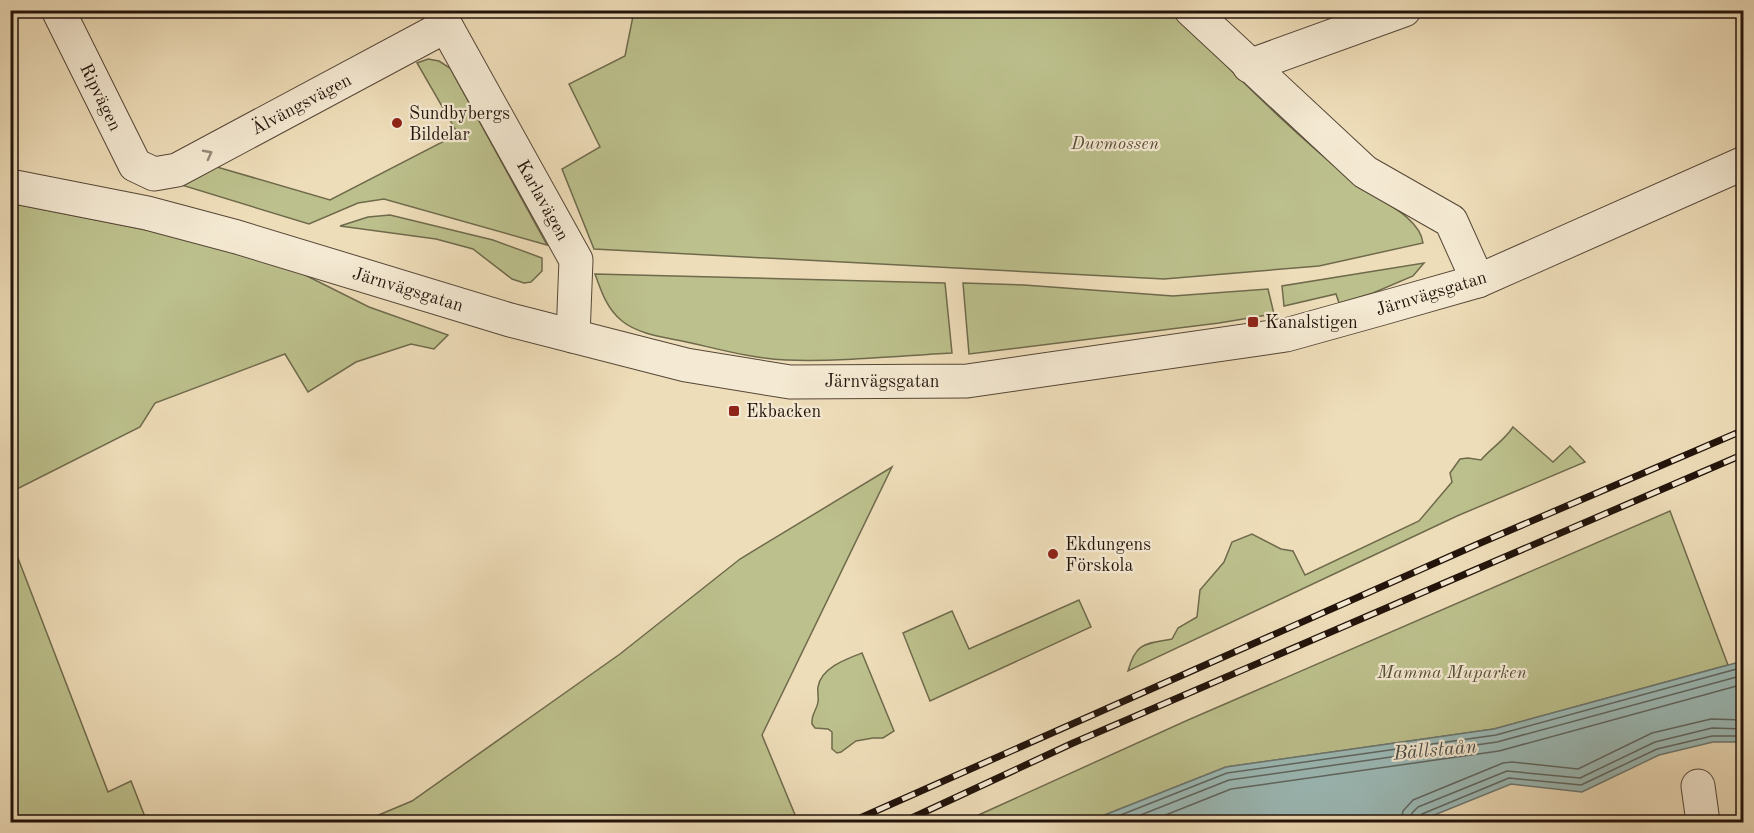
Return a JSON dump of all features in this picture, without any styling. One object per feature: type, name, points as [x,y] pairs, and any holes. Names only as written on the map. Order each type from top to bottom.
[{"type":"street","name":"Ripvägen","points":[[58,10],[135,165],[154,174]]},
{"type":"street","points":[[1191,10],[1248,66],[1365,172],[1451,221],[1478,281]]},
{"type":"street","points":[[1248,66],[1404,10]]},
{"type":"street","name":"Älvängsvägen","points":[[154,174],[177,170],[373,65],[442,18]]},
{"type":"street","name":"Karlavägen","points":[[442,18],[576,261],[573,336]]},
{"type":"street","name":"Järnvägsgatan","points":[[10,186],[147,213],[237,237],[510,320],[686,365],[790,382],[967,381],[1286,335],[1478,281],[1743,163]]},
{"type":"street","points":[[1698,786],[1703,822]]},
{"type":"green space","name":"Duvmossen","points":[[634,11],[1171,11],[1261,100],[1332,163],[1364,189],[1406,216],[1420,233],[1423,243],[1319,266],[1164,279],[594,249],[562,169],[600,147],[569,84],[625,56]]},
{"type":"green space","points":[[428,59],[439,61],[450,68],[547,245],[384,199],[358,203],[309,224],[175,183],[217,167],[330,200],[458,134],[417,63]]},
{"type":"green space","points":[[11,203],[207,242],[285,265],[369,307],[448,335],[434,349],[411,344],[356,362],[308,392],[285,354],[155,403],[140,427],[11,492]]},
{"type":"green space","points":[[390,215],[493,240],[542,258],[542,271],[531,282],[524,283],[512,279],[473,249],[436,239],[340,226],[368,217]]},
{"type":"green space","points":[[1424,263],[1413,276],[1373,293],[1339,303],[1336,294],[1284,306],[1282,286]]},
{"type":"green space","points":[[595,274],[945,283],[952,353],[786,360],[747,355],[659,336],[635,329],[622,321],[605,299]]},
{"type":"green space","points":[[963,283],[1173,296],[1268,289],[1274,314],[969,354]]},
{"type":"green space","points":[[1513,427],[1553,462],[1570,446],[1585,462],[1457,516],[1128,671],[1138,649],[1148,644],[1172,639],[1178,628],[1197,617],[1200,590],[1224,562],[1232,542],[1252,534],[1281,549],[1293,551],[1305,575],[1419,521],[1452,482],[1450,473],[1460,459],[1481,460]]},
{"type":"green space","points":[[892,467],[762,735],[798,822],[362,822],[412,801],[620,654],[740,559]]},
{"type":"green space","name":"Mamma Muparken","points":[[1670,511],[1728,665],[1494,729],[1226,767],[1087,822],[963,822],[1188,720]]},
{"type":"green space","points":[[11,540],[108,792],[131,781],[147,822],[11,822]]},
{"type":"green space","points":[[1079,600],[1091,627],[930,701],[903,633],[952,611],[969,649]]},
{"type":"green space","points":[[862,653],[894,731],[883,738],[856,741],[837,753],[832,749],[832,732],[828,729],[815,728],[812,724],[812,717],[818,702],[818,687],[820,680],[829,669]]},
{"type":"water","name":"Bällstaån","points":[[1743,661],[1743,742],[1713,742],[1659,755],[1582,792],[1511,784],[1417,822],[1087,822],[1226,767],[1494,729]]},
{"type":"railway","points":[[851,822],[1478,544],[1744,430]]},
{"type":"railway","points":[[903,822],[1073,743],[1744,454]]},
{"type":"place","name":"Sundbybergs Bildelar","points":[[397,123]]},
{"type":"place","name":"Kanalstigen","points":[[1253,322]]},
{"type":"place","name":"Ekbacken","points":[[734,411]]},
{"type":"place","name":"Ekdungens Förskola","points":[[1053,554]]}]
